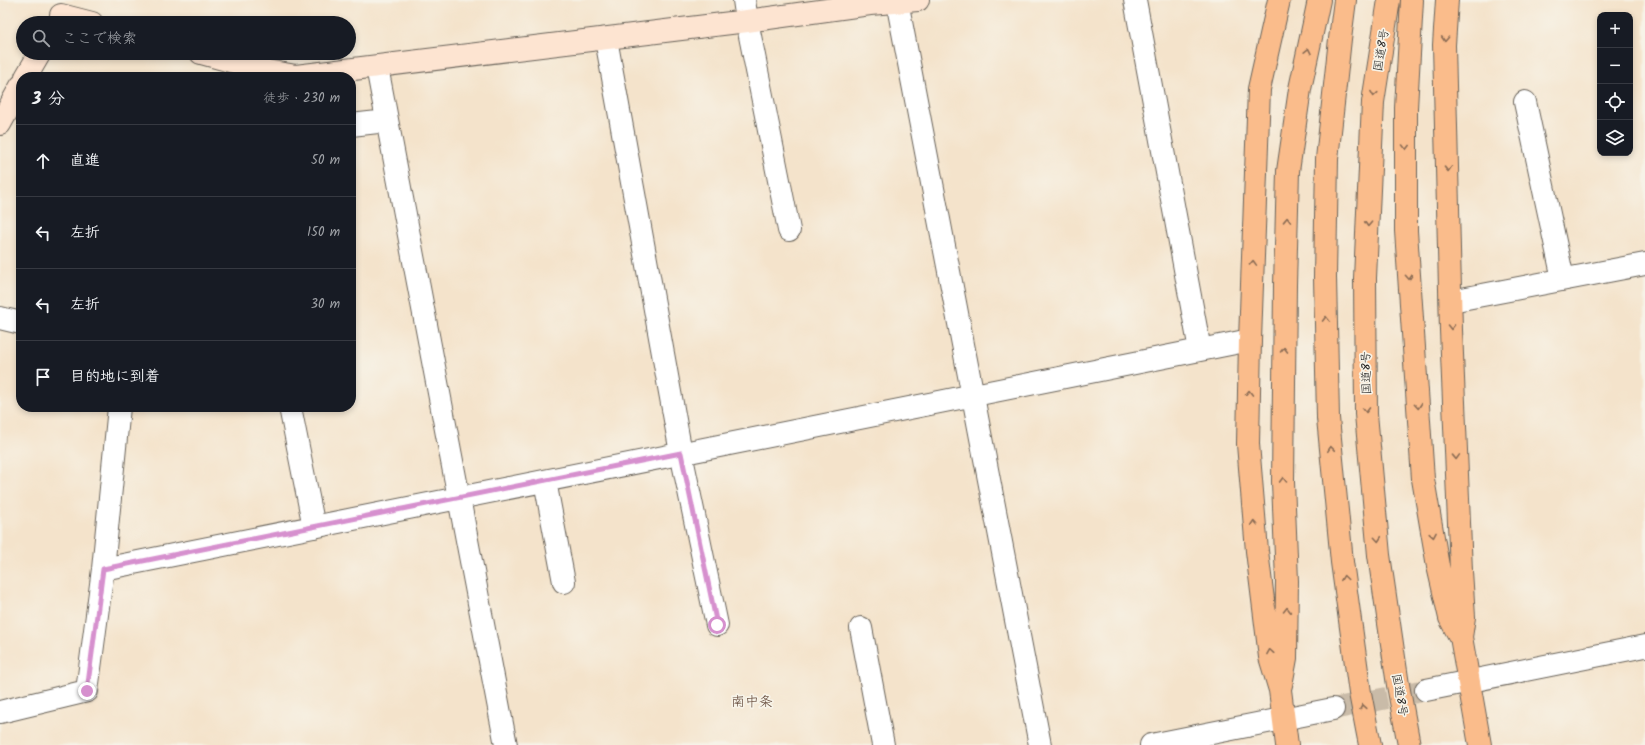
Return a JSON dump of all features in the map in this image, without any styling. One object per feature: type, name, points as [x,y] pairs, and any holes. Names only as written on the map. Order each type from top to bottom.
[{"type":"highway","points":[[1278,0],[1259,89],[1250,340],[1248,444],[1256,543],[1270,657],[1280,690],[1287,745]]},
{"type":"highway","points":[[1280,690],[1286,658],[1287,588],[1283,482],[1288,171],[1300,89],[1319,0]]},
{"type":"highway","points":[[1345,0],[1328,159],[1324,277],[1328,418],[1342,562],[1360,692],[1370,745]]},
{"type":"highway","name":"国道8号","points":[[1389,0],[1373,102],[1365,278],[1366,414],[1379,555],[1398,685],[1409,745]]},
{"type":"highway","points":[[1412,0],[1406,108],[1406,231],[1423,479],[1438,566],[1450,618],[1460,637],[1480,745]]},
{"type":"highway","points":[[1447,0],[1444,45],[1451,301],[1464,617],[1460,637]]},
{"type":"street","points":[[744,0],[789,230]]},
{"type":"street","points":[[1135,0],[1200,350]]},
{"type":"street","points":[[332,72],[606,39],[870,4],[908,1],[972,395],[1040,745]]},
{"type":"street","points":[[606,39],[681,453],[717,625]]},
{"type":"street","points":[[29,72],[36,60]]},
{"type":"street","points":[[227,60],[273,72]]},
{"type":"street","points":[[377,67],[506,745]]},
{"type":"street","points":[[2,116],[16,94]]},
{"type":"street","points":[[1525,102],[1563,279]]},
{"type":"street","points":[[356,124],[387,121]]},
{"type":"street","points":[[1451,301],[1645,264]]},
{"type":"street","points":[[0,318],[16,321]]},
{"type":"street","points":[[103,569],[1250,340]]},
{"type":"street","points":[[0,712],[87,691],[103,569],[119,412]]},
{"type":"street","points":[[291,412],[314,527]]},
{"type":"street","points":[[545,481],[564,582]]},
{"type":"street","points":[[861,628],[883,745]]},
{"type":"street","points":[[1426,690],[1469,680],[1645,647]]},
{"type":"street","points":[[1151,745],[1333,708]]},
{"type":"tunnel","points":[[1333,709],[1426,690]]},
{"type":"district","name":"南中条","points":[[752,701]]},
{"type":"route","points":[[87,691],[103,569],[681,453],[717,625]]}]
